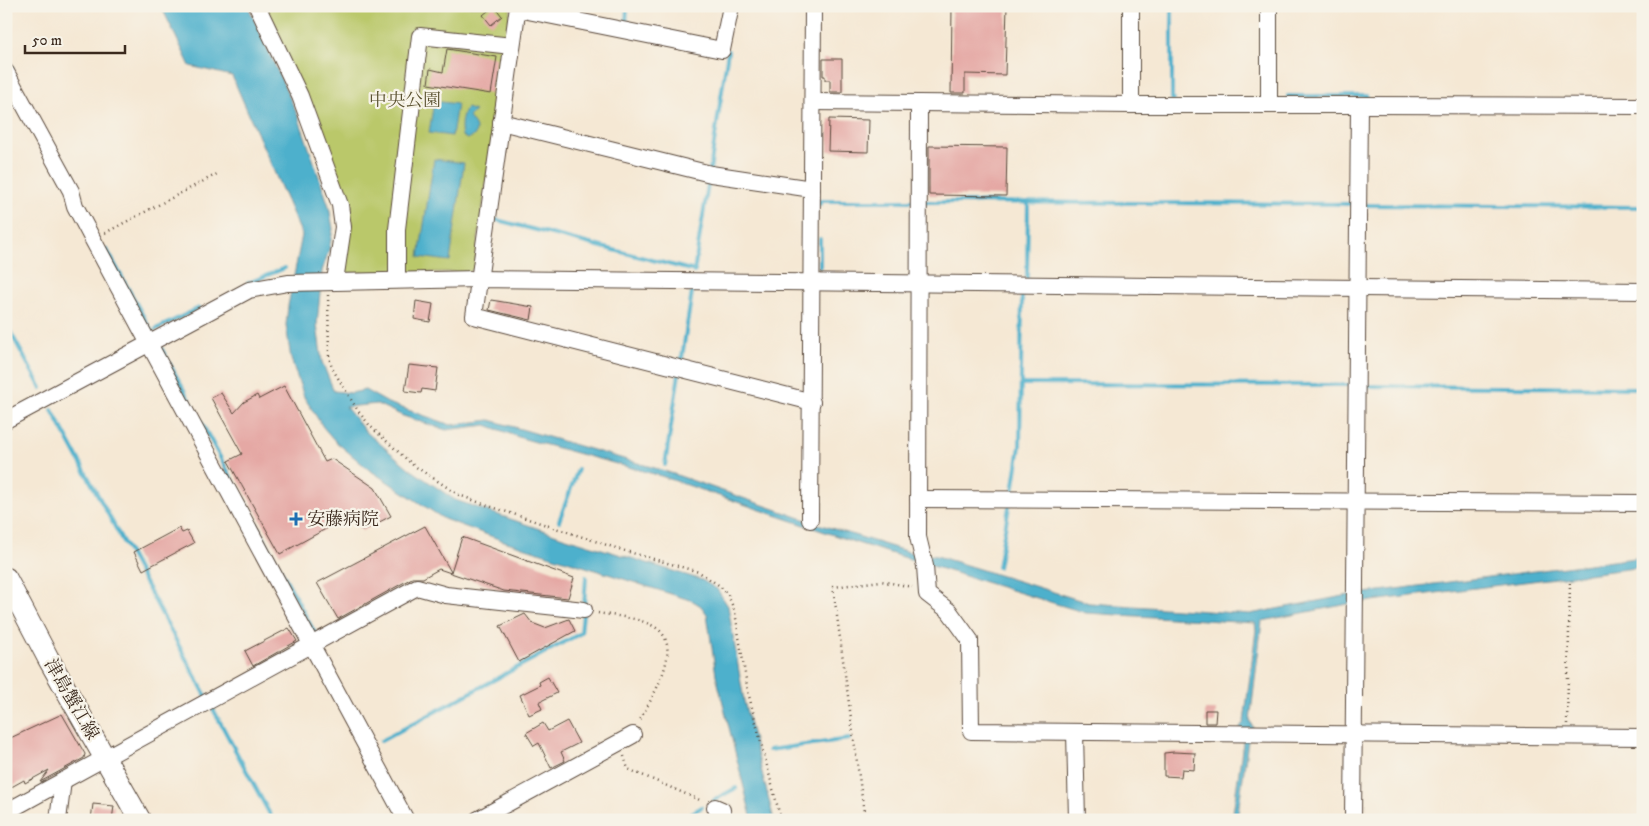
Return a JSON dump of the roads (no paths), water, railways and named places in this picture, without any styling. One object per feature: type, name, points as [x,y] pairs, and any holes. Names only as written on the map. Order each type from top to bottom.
[{"type":"main road","name":"津島蟹江線","points":[[6,578],[48,658],[140,820]]},
{"type":"street","points":[[257,6],[300,96],[340,205],[343,227],[329,281]]},
{"type":"street","points":[[731,6],[722,50],[518,8],[474,316],[812,402]]},
{"type":"street","points":[[810,520],[813,283],[813,6]]},
{"type":"street","points":[[1131,105],[1132,6]]},
{"type":"street","points":[[1268,104],[1269,6]]},
{"type":"street","points":[[397,280],[397,229],[420,36],[512,46]]},
{"type":"street","points":[[6,72],[155,341],[312,646],[406,820]]},
{"type":"street","points":[[813,102],[1643,106]]},
{"type":"street","points":[[919,103],[918,537],[923,558],[927,594],[949,611],[970,640],[971,731],[1255,732],[1354,736],[1643,737]]},
{"type":"street","points":[[1353,820],[1359,106]]},
{"type":"street","points":[[501,122],[711,174],[812,189]]},
{"type":"street","points":[[6,420],[249,290],[288,282],[479,279],[1643,291]]},
{"type":"street","points":[[918,499],[1643,503]]},
{"type":"street","points":[[6,812],[418,587],[446,595],[584,610]]},
{"type":"street","points":[[1075,732],[1077,820]]},
{"type":"street","points":[[477,820],[633,735]]},
{"type":"street","points":[[58,820],[63,781]]},
{"type":"water","points":[[161,6],[248,6],[298,116],[329,206],[333,229],[322,271],[317,325],[322,362],[334,391],[351,393],[365,390],[388,403],[451,425],[490,420],[665,471],[815,523],[912,553],[937,556],[1089,603],[1250,614],[1349,595],[1643,557],[1643,567],[1348,604],[1262,621],[1250,721],[1253,727],[1248,741],[1237,820],[1232,820],[1243,743],[1240,727],[1244,722],[1256,630],[1255,623],[1086,613],[857,543],[661,476],[521,438],[486,425],[446,430],[403,416],[377,404],[346,407],[365,431],[410,469],[455,500],[563,537],[702,580],[717,589],[728,606],[744,701],[774,820],[752,820],[716,675],[707,614],[701,606],[693,601],[504,541],[444,519],[368,469],[335,441],[323,427],[304,397],[291,359],[286,325],[302,235],[232,76],[190,66]]},
{"type":"water","points":[[434,101],[457,104],[452,136],[429,133]]},
{"type":"water","points":[[467,108],[475,111],[469,116],[476,133],[467,139],[462,136],[461,129],[462,117]]},
{"type":"water","points":[[434,159],[464,163],[450,261],[419,257]]},
{"type":"waterway","points":[[626,25],[627,6]]},
{"type":"waterway","points":[[1172,6],[1172,99],[1174,99]]},
{"type":"waterway","points":[[710,170],[728,51]]},
{"type":"waterway","points":[[6,59],[12,69]]},
{"type":"waterway","points":[[1288,96],[1366,96],[1368,100]]},
{"type":"waterway","points":[[694,272],[709,178]]},
{"type":"waterway","points":[[820,204],[820,201],[914,201]]},
{"type":"waterway","points":[[924,202],[1352,204]]},
{"type":"waterway","points":[[1027,279],[1028,202]]},
{"type":"waterway","points":[[1363,205],[1643,207]]},
{"type":"waterway","points":[[497,220],[695,271]]},
{"type":"waterway","points":[[820,239],[820,267]]},
{"type":"waterway","points":[[107,250],[154,336]]},
{"type":"waterway","points":[[248,283],[285,268]]},
{"type":"waterway","points":[[681,364],[692,292]]},
{"type":"waterway","points":[[1013,492],[1020,446],[1022,296]]},
{"type":"waterway","points":[[156,329],[199,308]]},
{"type":"waterway","points":[[6,324],[41,388]]},
{"type":"waterway","points":[[159,344],[317,637]]},
{"type":"waterway","points":[[665,465],[679,374]]},
{"type":"waterway","points":[[1021,384],[1348,385]]},
{"type":"waterway","points":[[1361,386],[1643,388]]},
{"type":"waterway","points":[[52,410],[206,696]]},
{"type":"waterway","points":[[559,521],[578,469]]},
{"type":"waterway","points":[[998,567],[1009,507]]},
{"type":"waterway","points":[[584,606],[586,577]]},
{"type":"waterway","points":[[381,741],[581,633],[583,614]]},
{"type":"waterway","points":[[213,709],[273,820]]},
{"type":"waterway","points":[[769,750],[849,739]]},
{"type":"waterway","points":[[714,800],[736,788]]},
{"type":"waterway","points":[[680,820],[702,807]]},
{"type":"place","name":"安藤病院","points":[[296,519]]},
{"type":"park label","name":"中央公園","points":[[405,100]]}]
